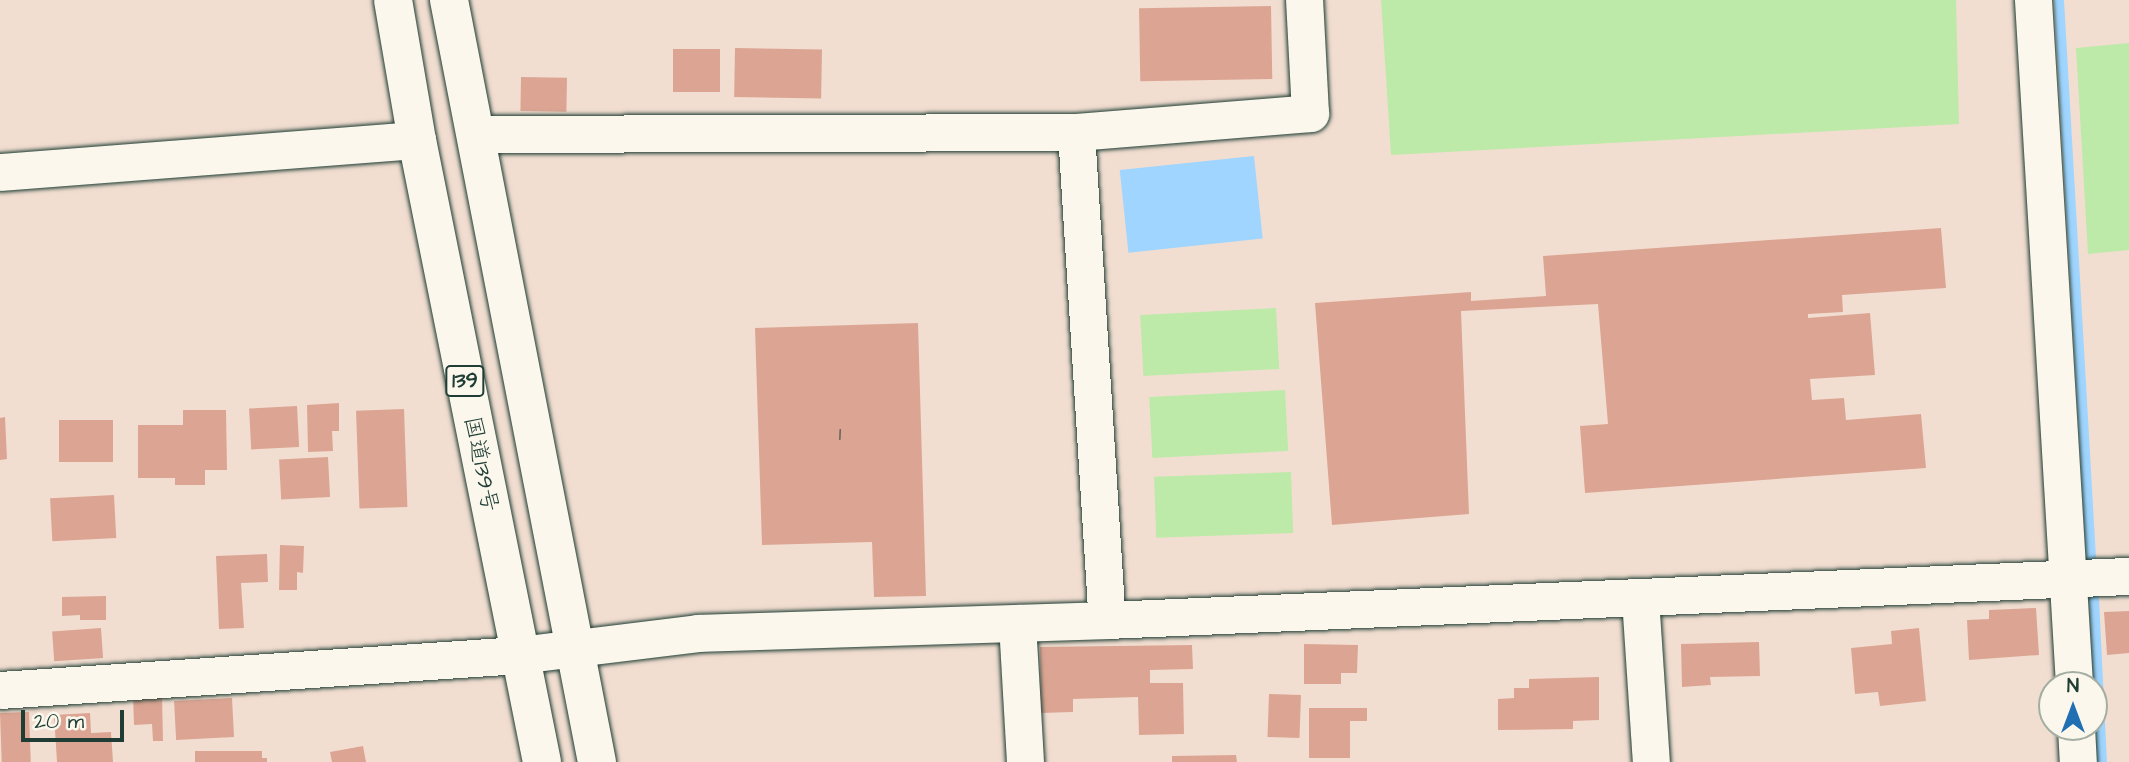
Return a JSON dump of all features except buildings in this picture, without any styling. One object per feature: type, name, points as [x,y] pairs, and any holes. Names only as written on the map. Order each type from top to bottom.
[{"type":"highway","name":"国道139号","points":[[393,0],[417,141],[542,762]]},
{"type":"highway","name":"139","points":[[449,0],[597,762]]},
{"type":"street","points":[[476,134],[1076,132],[1310,113],[1304,0]]},
{"type":"street","points":[[2033,0],[2073,671]]},
{"type":"street","points":[[1076,132],[1107,620]]},
{"type":"street","points":[[0,172],[417,141]]},
{"type":"street","points":[[0,690],[519,656],[575,651],[698,633],[1107,620],[2129,576]]},
{"type":"street","points":[[1640,598],[1651,762]]},
{"type":"street","points":[[1017,623],[1025,762]]},
{"type":"street","points":[[2077,741],[2078,762]]},
{"type":"green space","points":[[1381,0],[1956,0],[1959,124],[1391,155]]},
{"type":"green space","points":[[2129,43],[2129,250],[2088,254],[2076,48]]},
{"type":"green space","points":[[1276,308],[1279,369],[1143,376],[1140,315]]},
{"type":"green space","points":[[1285,390],[1288,451],[1152,458],[1149,397]]},
{"type":"green space","points":[[1291,472],[1293,533],[1156,538],[1154,477]]},
{"type":"water","points":[[1254,156],[1263,239],[1128,253],[1120,170]]},
{"type":"waterway","points":[[2059,0],[2091,558]]},
{"type":"waterway","points":[[2094,599],[2102,762]]}]
